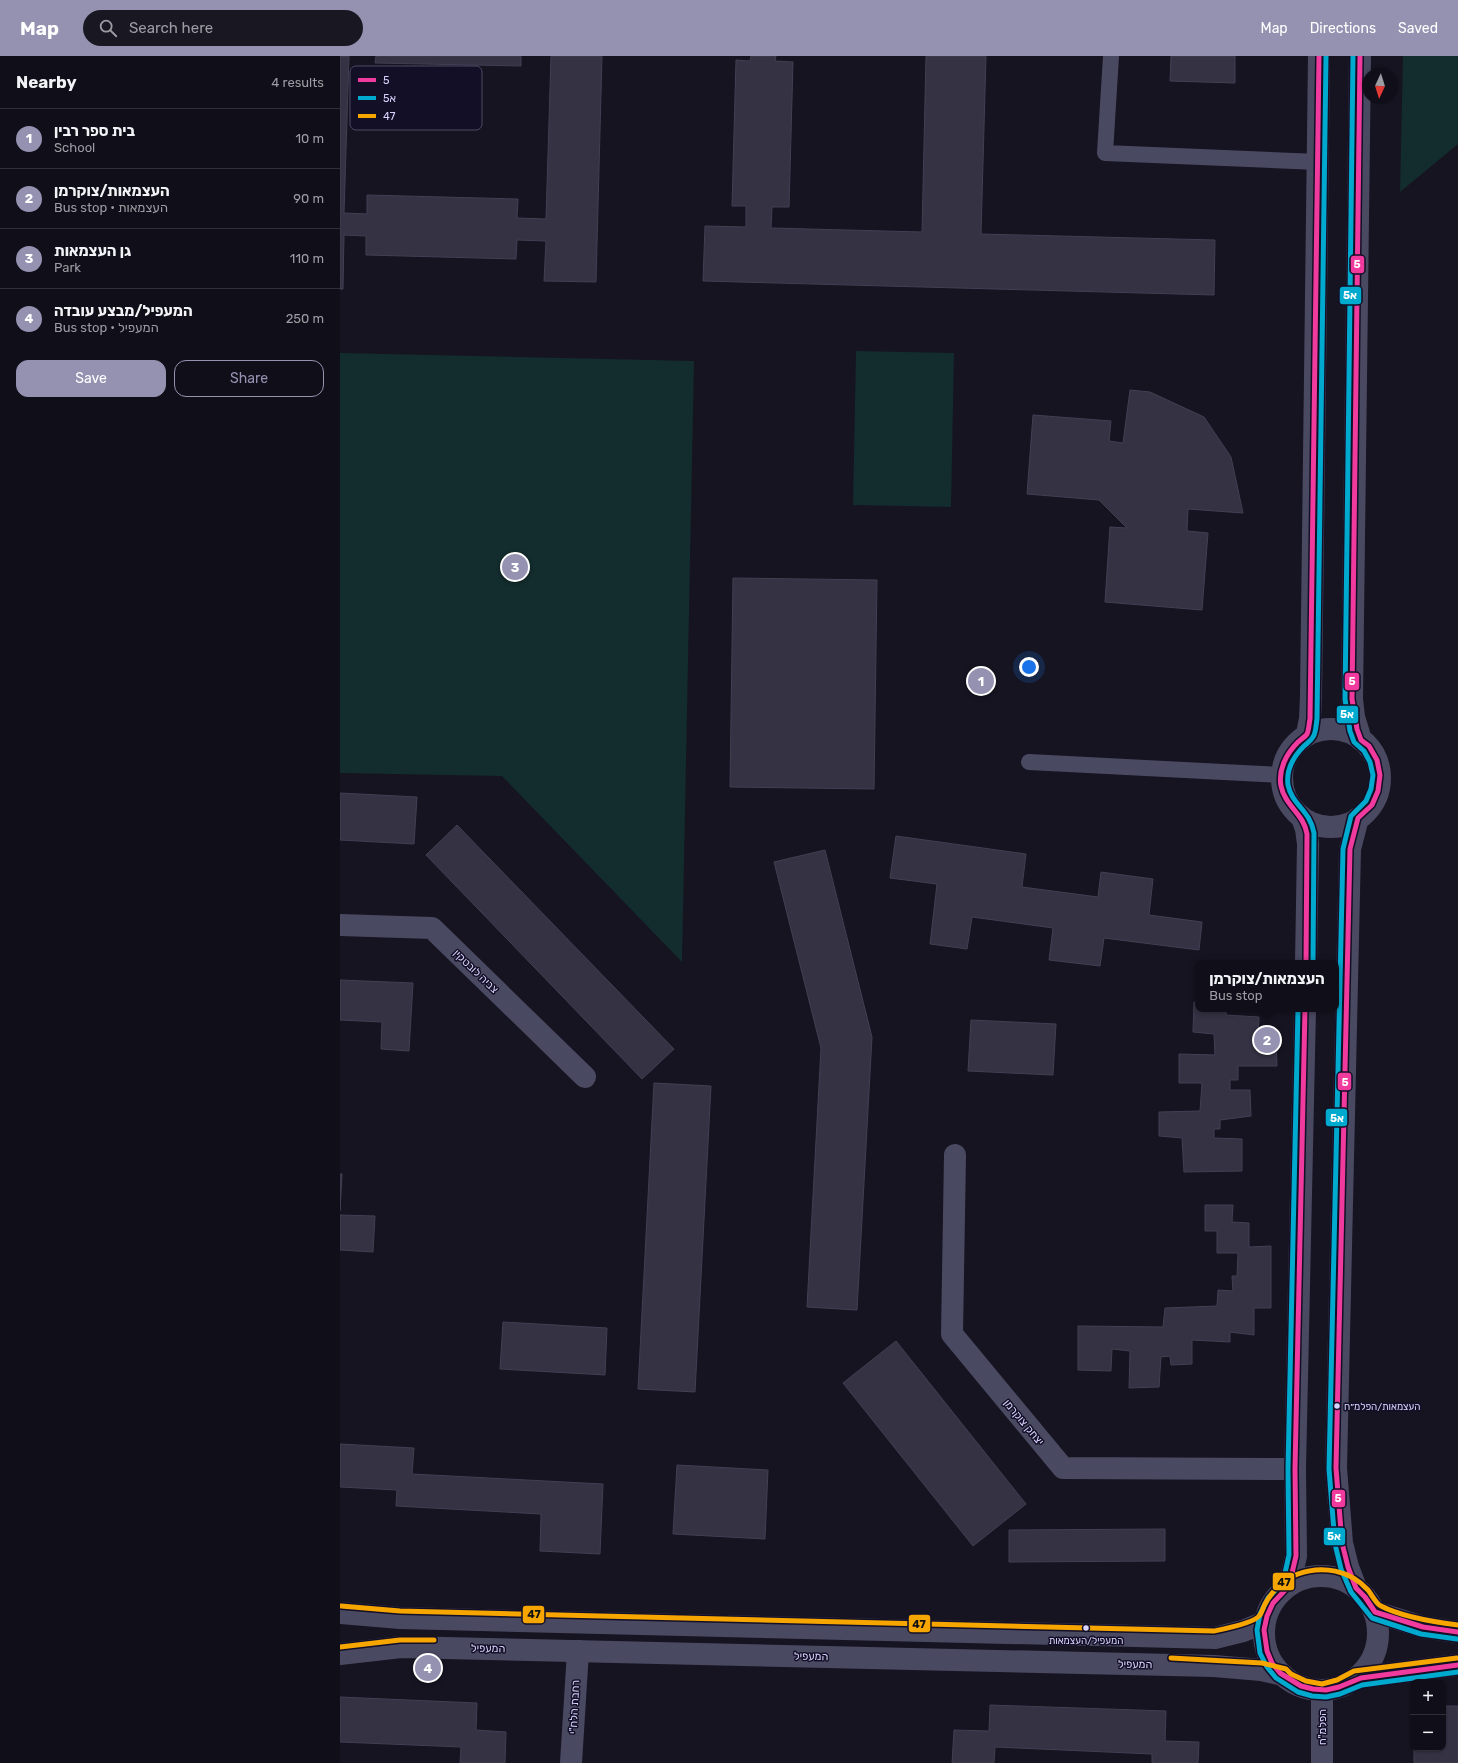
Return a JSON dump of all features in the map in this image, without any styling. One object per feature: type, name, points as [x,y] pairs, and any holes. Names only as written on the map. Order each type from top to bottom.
[{"type":"street","points":[[1307,734],[1311,696],[1319,56]]},
{"type":"street","points":[[1360,56],[1352,699],[1354,717],[1361,740]]},
{"type":"street","points":[[1323,728],[1340,729],[1356,735],[1361,740],[1369,746],[1377,760],[1380,775],[1378,791],[1372,805],[1358,818],[1347,824],[1332,827],[1316,825],[1302,818],[1291,807],[1283,792],[1281,775],[1285,759],[1291,749],[1307,734],[1323,728]]},
{"type":"street","points":[[1302,818],[1306,829],[1308,844],[1306,960]]},
{"type":"street","points":[[1356,1588],[1342,1543],[1336,1468],[1350,849],[1358,818]]},
{"type":"street","name":"צביה לובטקין","points":[[340,925],[432,928],[586,1077]]},
{"type":"street","points":[[1289,1586],[1296,1556],[1295,1469],[1305,1012]]},
{"type":"street","name":"יצחק צוקרמן","points":[[955,1155],[952,1334],[1063,1468],[1295,1469]]},
{"type":"street","points":[[1315,1576],[1335,1577],[1356,1588],[1365,1597],[1375,1612],[1379,1630],[1376,1648],[1368,1665],[1356,1678],[1340,1687],[1322,1691],[1304,1688],[1287,1680],[1273,1666],[1265,1648],[1263,1628],[1268,1609],[1280,1593],[1296,1581],[1315,1576]]},
{"type":"street","points":[[1375,1612],[1423,1627],[1458,1632]]},
{"type":"street","points":[[340,1613],[400,1618],[1215,1638],[1243,1631],[1265,1622]]},
{"type":"street","name":"המעפיל","points":[[340,1654],[401,1646],[1214,1666],[1261,1670],[1283,1675]]},
{"type":"street","name":"רחבת הלח\"י","points":[[571,1763],[578,1650]]},
{"type":"street","points":[[1356,1678],[1458,1665]]},
{"type":"street","name":"הפלמ\"ח","points":[[1322,1691],[1322,1763]]},
{"type":"lane","points":[[1111,56],[1105,153],[1318,162]]},
{"type":"lane","points":[[1030,762],[1281,775]]},
{"type":"green space","points":[[1403,56],[1458,56],[1458,144],[1400,192]]},
{"type":"green space","points":[[856,351],[954,353],[951,507],[853,505]]},
{"type":"green space","points":[[340,353],[694,361],[682,962],[502,776],[340,773]]},
{"type":"building","points":[[340,56],[349,56],[344,213],[367,214],[367,195],[518,199],[517,218],[546,219],[551,56],[602,56],[596,282],[544,281],[546,241],[517,240],[516,259],[366,255],[366,236],[344,235],[343,289],[340,289]]},
{"type":"building","points":[[376,56],[521,56],[521,66],[375,63]]},
{"type":"building","points":[[751,56],[776,56],[775,61],[793,62],[789,207],[772,207],[771,228],[922,232],[926,56],[986,56],[981,234],[1215,240],[1214,295],[703,281],[705,226],[746,227],[746,206],[732,206],[736,60],[750,61]]},
{"type":"building","points":[[1171,56],[1235,56],[1235,83],[1170,81]]},
{"type":"building","points":[[1130,390],[1150,392],[1204,417],[1231,457],[1243,513],[1188,509],[1187,531],[1208,533],[1202,610],[1105,602],[1110,527],[1127,528],[1099,500],[1027,494],[1033,415],[1111,421],[1109,441],[1123,443]]},
{"type":"building","points":[[733,578],[877,580],[874,789],[730,787]]},
{"type":"building","points":[[340,793],[417,797],[414,844],[340,840]]},
{"type":"building","points":[[457,825],[674,1049],[642,1079],[426,855]]},
{"type":"building","points":[[896,836],[1026,854],[1022,887],[1098,897],[1101,872],[1153,879],[1149,915],[1202,922],[1199,950],[1104,938],[1100,966],[1049,960],[1053,928],[972,917],[967,949],[930,944],[937,884],[890,878]]},
{"type":"building","points":[[825,850],[872,1037],[857,1310],[807,1307],[821,1048],[774,862]]},
{"type":"building","points":[[340,980],[413,983],[409,1051],[381,1049],[382,1022],[340,1020]]},
{"type":"building","points":[[1195,1002],[1195,1012],[1226,1012],[1226,1015],[1259,1017],[1258,1039],[1276,1038],[1277,1066],[1238,1066],[1238,1080],[1230,1080],[1230,1090],[1250,1090],[1251,1116],[1220,1120],[1220,1129],[1214,1129],[1214,1138],[1242,1139],[1242,1171],[1184,1172],[1182,1138],[1159,1136],[1159,1112],[1200,1111],[1202,1083],[1179,1083],[1179,1054],[1215,1055],[1214,1034],[1193,1032]]},
{"type":"building","points":[[971,1020],[1056,1024],[1053,1075],[968,1071]]},
{"type":"building","points":[[654,1083],[711,1086],[695,1392],[638,1389]]},
{"type":"building","points":[[340,1174],[342,1174],[340,1211]]},
{"type":"building","points":[[1205,1205],[1233,1205],[1232,1222],[1249,1223],[1249,1247],[1271,1246],[1271,1308],[1254,1308],[1254,1335],[1230,1332],[1230,1342],[1192,1340],[1192,1364],[1171,1365],[1170,1356],[1161,1357],[1159,1387],[1129,1388],[1130,1351],[1112,1349],[1111,1371],[1078,1370],[1078,1326],[1163,1327],[1165,1308],[1217,1306],[1218,1290],[1233,1291],[1232,1276],[1237,1276],[1238,1253],[1217,1253],[1217,1231],[1205,1231]]},
{"type":"building","points":[[340,1215],[375,1216],[373,1252],[340,1250]]},
{"type":"building","points":[[503,1322],[607,1328],[605,1375],[500,1369]]},
{"type":"building","points":[[896,1341],[1026,1504],[973,1546],[843,1383]]},
{"type":"building","points":[[340,1444],[414,1448],[412,1474],[603,1484],[600,1554],[540,1551],[541,1514],[396,1506],[397,1490],[340,1487]]},
{"type":"building","points":[[677,1465],[768,1470],[765,1539],[673,1534]]},
{"type":"building","points":[[1165,1529],[1165,1561],[1009,1562],[1009,1530]]},
{"type":"building","points":[[340,1697],[477,1703],[476,1730],[506,1732],[505,1763],[460,1763],[461,1747],[340,1742]]},
{"type":"building","points":[[990,1705],[1166,1711],[1165,1741],[1199,1742],[1198,1763],[1152,1763],[1152,1754],[995,1747],[994,1763],[952,1763],[954,1730],[989,1731]]},
{"type":"building","points":[[1446,1706],[1458,1706],[1458,1763],[1414,1763],[1414,1751],[1446,1751]]},
{"type":"transit line","name":"5","points":[[1306,960],[1307,834],[1302,821],[1286,799],[1280,780],[1284,762],[1298,742],[1307,734],[1310,719],[1319,56]]},
{"type":"transit line","name":"5א","points":[[1313,960],[1314,833],[1309,819],[1290,792],[1288,785],[1288,774],[1294,759],[1314,735],[1317,719],[1326,56]]},
{"type":"transit line","name":"5א","points":[[1353,56],[1345,699],[1350,731],[1354,742],[1364,751],[1370,762],[1373,775],[1371,789],[1366,801],[1351,816],[1343,849],[1329,1469],[1335,1544],[1341,1569],[1351,1592],[1372,1618],[1421,1634],[1457,1639]]},
{"type":"transit line","name":"5","points":[[1360,56],[1352,699],[1357,729],[1361,740],[1369,746],[1377,760],[1380,775],[1378,791],[1372,805],[1358,818],[1350,849],[1336,1468],[1342,1543],[1348,1567],[1356,1588],[1365,1597],[1375,1612],[1423,1627],[1458,1632]]},
{"type":"transit line","name":"5א","points":[[1298,1012],[1288,1469],[1289,1555],[1283,1582],[1268,1598],[1260,1614],[1257,1630],[1260,1653],[1267,1667],[1276,1678],[1298,1692],[1312,1696],[1326,1697],[1340,1694],[1362,1685],[1458,1672]]},
{"type":"transit line","name":"5","points":[[1305,1012],[1295,1469],[1296,1556],[1289,1586],[1273,1603],[1267,1616],[1264,1630],[1267,1651],[1272,1663],[1280,1673],[1301,1686],[1326,1690],[1339,1687],[1361,1678],[1458,1665]]},
{"type":"transit line","name":"47","points":[[341,1606],[400,1611],[1214,1631],[1239,1625],[1257,1618],[1261,1614],[1265,1604],[1275,1590],[1283,1582],[1293,1576],[1307,1571],[1326,1570],[1344,1574],[1361,1583],[1379,1605],[1389,1610],[1418,1618],[1458,1625]]},
{"type":"transit line","name":"47","points":[[340,1647],[400,1640],[434,1640]]},
{"type":"transit line","name":"47","points":[[1171,1658],[1262,1663],[1286,1669],[1291,1674],[1306,1681],[1322,1684],[1337,1680],[1354,1671],[1457,1658]]},
{"type":"place","name":"גן העצמאות","points":[[515,567]]},
{"type":"place","name":"בית ספר רבין","points":[[981,681]]},
{"type":"place","name":"העצמאות/צוקרמן","points":[[1267,1040]]},
{"type":"place","name":"העצמאות/הפלמ״ח","points":[[1337,1406]]},
{"type":"place","name":"המעפיל/העצמאות","points":[[1086,1628]]},
{"type":"place","name":"המעפיל/מבצע עובדה","points":[[428,1668]]}]
